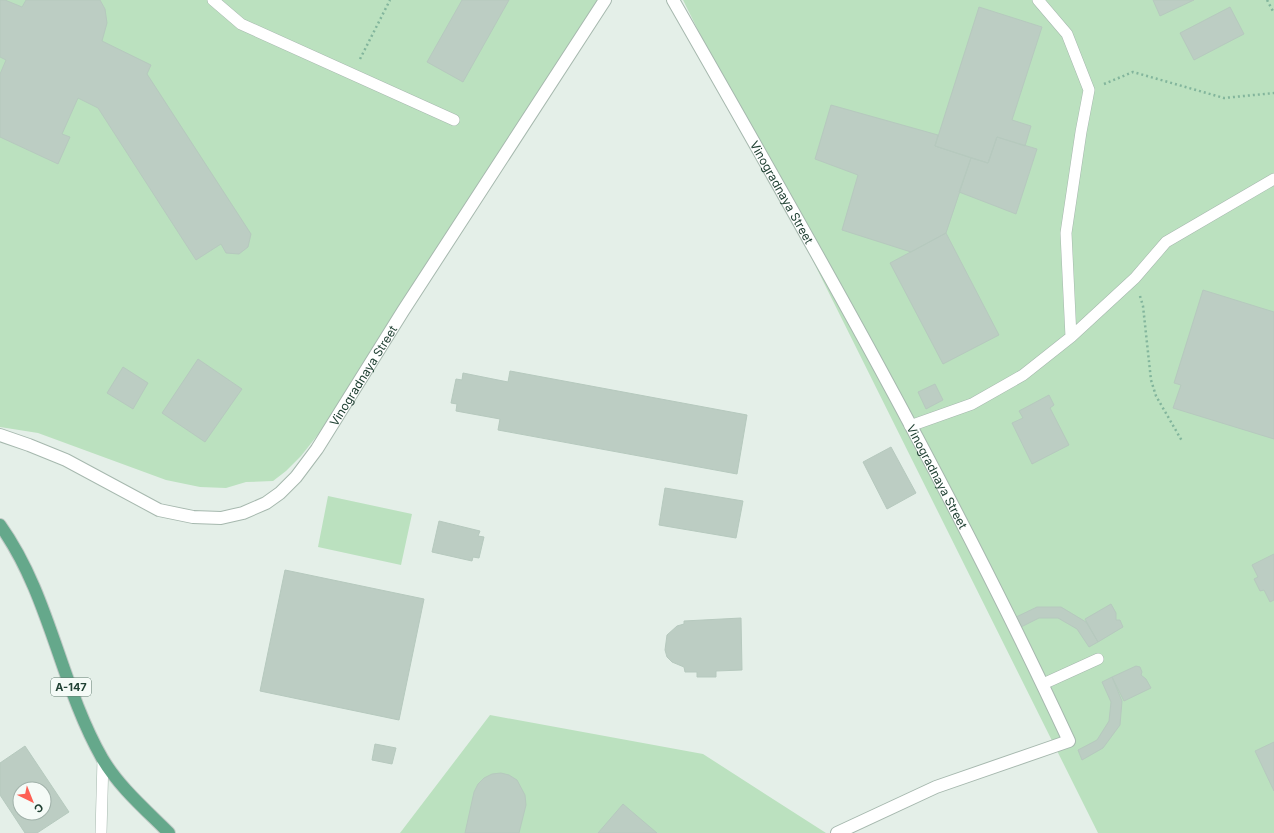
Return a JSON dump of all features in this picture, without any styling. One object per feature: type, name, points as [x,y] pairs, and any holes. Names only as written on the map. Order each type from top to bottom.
[{"type":"main road","name":"А-147","points":[[0,525],[26,566],[55,641],[73,696],[103,759],[116,778],[169,833]]},
{"type":"street","name":"Vinogradnaya Street","points":[[0,435],[66,460],[159,510],[193,517],[221,518],[243,513],[266,503],[280,493],[296,477],[317,449],[403,310],[605,0]]},
{"type":"street","name":"Vinogradnaya Street","points":[[673,0],[783,192],[910,426],[1043,684],[1069,740],[936,788],[837,833]]},
{"type":"lane","points":[[213,0],[240,24],[454,120]]},
{"type":"lane","points":[[1038,0],[1067,34],[1089,90],[1080,132],[1066,233],[1072,337]]},
{"type":"lane","points":[[910,426],[972,404],[1023,375],[1072,337],[1135,278],[1166,242],[1274,179]]},
{"type":"lane","points":[[1043,684],[1098,659]]},
{"type":"lane","points":[[101,833],[103,759]]},
{"type":"path","points":[[352,74],[390,0]]},
{"type":"path","points":[[1267,0],[1274,14]]},
{"type":"path","points":[[1089,90],[1133,72],[1224,98],[1274,93]]},
{"type":"path","points":[[1135,278],[1143,306],[1150,380],[1156,396],[1182,441]]},
{"type":"green space","points":[[0,0],[599,0],[324,427],[301,456],[273,481],[246,482],[226,488],[200,487],[166,480],[38,433],[0,427]]},
{"type":"green space","points":[[683,0],[1274,0],[1274,833],[1098,833]]},
{"type":"green space","points":[[328,496],[412,514],[401,565],[318,547]]},
{"type":"green space","points":[[490,715],[703,754],[826,833],[400,833]]},
{"type":"building","points":[[0,0],[5,0],[22,7],[26,0],[100,0],[105,9],[107,23],[102,41],[151,65],[147,74],[251,234],[248,247],[239,254],[226,253],[221,244],[196,260],[98,108],[78,98],[62,134],[70,137],[58,164],[0,137],[0,74],[6,60],[0,57]]},
{"type":"building","points":[[462,0],[509,0],[463,82],[427,62]]},
{"type":"building","points":[[1153,0],[1194,0],[1160,16]]},
{"type":"building","points":[[979,7],[1042,27],[1012,120],[1031,126],[1025,146],[997,137],[988,163],[935,146]]},
{"type":"building","points":[[1230,7],[1244,34],[1194,60],[1180,33]]},
{"type":"building","points":[[831,105],[938,135],[935,146],[971,158],[946,233],[911,252],[842,230],[858,175],[815,159]]},
{"type":"building","points":[[997,137],[1037,149],[1016,214],[959,192],[971,158],[988,163]]},
{"type":"building","points":[[946,233],[999,335],[943,364],[890,263]]},
{"type":"building","points":[[1203,290],[1274,312],[1274,439],[1173,408],[1181,385],[1174,383]]},
{"type":"building","points":[[198,359],[242,389],[205,442],[162,413]]},
{"type":"building","points":[[123,367],[148,383],[133,409],[107,393]]},
{"type":"building","points":[[510,371],[747,415],[737,474],[498,430],[500,419],[456,411],[457,404],[451,403],[456,379],[462,380],[463,373],[508,382]]},
{"type":"building","points":[[935,384],[943,400],[926,409],[918,392]]},
{"type":"building","points":[[1049,395],[1054,405],[1050,408],[1069,445],[1032,464],[1012,423],[1023,418],[1019,411]]},
{"type":"building","points":[[891,447],[916,493],[887,509],[863,462]]},
{"type":"building","points":[[665,488],[743,501],[736,538],[659,525]]},
{"type":"building","points":[[439,521],[480,531],[478,536],[484,537],[479,558],[473,557],[472,561],[432,552]]},
{"type":"building","points":[[1274,554],[1274,600],[1270,602],[1264,590],[1260,591],[1254,579],[1258,577],[1252,565]]},
{"type":"building","points":[[285,570],[424,599],[399,720],[260,691]]},
{"type":"building","points":[[1111,604],[1116,613],[1116,620],[1120,620],[1123,627],[1098,642],[1085,619]]},
{"type":"building","points":[[1037,607],[1061,607],[1086,622],[1098,642],[1089,647],[1077,629],[1058,618],[1039,618],[1019,628],[1014,618]]},
{"type":"building","points":[[741,618],[742,670],[716,671],[716,677],[697,677],[697,672],[685,672],[684,667],[672,662],[667,657],[665,650],[667,635],[677,626],[684,624],[684,621]]},
{"type":"building","points":[[1136,666],[1140,667],[1142,672],[1141,675],[1146,679],[1151,688],[1124,701],[1112,677]]},
{"type":"building","points":[[1112,677],[1122,701],[1120,725],[1103,748],[1082,760],[1078,750],[1097,740],[1109,721],[1111,702],[1102,682]]},
{"type":"building","points":[[1274,742],[1274,791],[1255,751]]},
{"type":"building","points":[[375,744],[396,748],[392,764],[372,760]]},
{"type":"building","points":[[25,746],[48,781],[12,781],[12,813],[0,795],[0,763]]},
{"type":"building","points":[[501,773],[509,775],[517,780],[525,795],[526,805],[519,833],[465,833],[474,792],[478,784],[484,778],[492,774]]},
{"type":"building","points":[[52,786],[69,812],[37,833],[25,833],[17,821],[52,821]]},
{"type":"building","points":[[623,804],[657,833],[598,833]]}]
